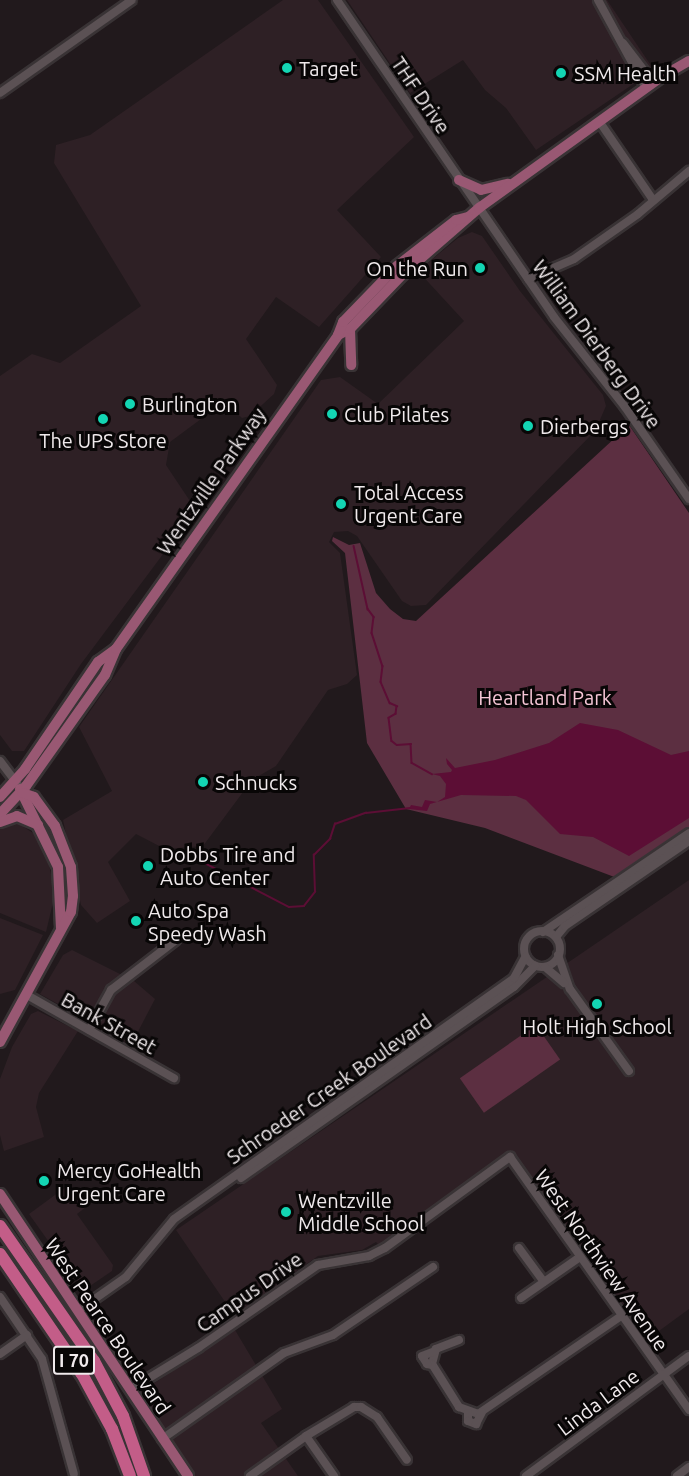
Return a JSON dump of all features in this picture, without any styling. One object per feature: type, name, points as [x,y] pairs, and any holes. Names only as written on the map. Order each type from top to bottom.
[{"type":"highway","name":"I 70","points":[[0,1226],[94,1361],[123,1416],[144,1476]]},
{"type":"highway","name":"I 70","points":[[0,1254],[82,1374],[112,1429],[130,1476]]},
{"type":"main road","name":"Wentzville Parkway","points":[[338,335],[350,328],[403,274],[461,227],[479,208],[649,85],[689,61]]},
{"type":"main road","points":[[459,180],[481,190],[514,183]]},
{"type":"main road","name":"Wentzville Parkway","points":[[0,814],[98,662],[116,649],[338,335],[343,322],[397,266],[456,220],[468,217]]},
{"type":"main road","points":[[350,328],[351,365]]},
{"type":"main road","points":[[19,787],[24,802],[40,827],[59,872],[61,928]]},
{"type":"main road","points":[[0,1042],[27,995],[71,907],[71,867],[55,826],[34,797],[19,787]]},
{"type":"main road","name":"Wentzville Parkway","points":[[0,797],[19,787]]},
{"type":"main road","points":[[0,822],[23,817],[47,831],[63,862],[71,867]]},
{"type":"main road","points":[[59,872],[66,879],[67,899],[71,907]]},
{"type":"main road","name":"West Pearce Boulevard","points":[[0,1194],[80,1310],[188,1476]]},
{"type":"street","points":[[0,93],[132,0]]},
{"type":"street","name":"THF Drive","points":[[337,0],[479,208]]},
{"type":"street","points":[[598,0],[649,85]]},
{"type":"street","points":[[599,121],[653,200]]},
{"type":"street","points":[[528,279],[574,259],[689,171]]},
{"type":"street","name":"William Dierberg Drive","points":[[479,208],[528,279],[689,499]]},
{"type":"street","points":[[0,761],[19,787]]},
{"type":"street","points":[[570,989],[525,957],[528,938],[543,932],[689,832]]},
{"type":"street","points":[[629,1071],[570,989],[558,955],[556,938],[565,926],[689,841]]},
{"type":"street","points":[[543,932],[556,938]]},
{"type":"street","points":[[89,1030],[115,985],[176,940]]},
{"type":"street","points":[[540,966],[558,955]]},
{"type":"street","name":"Schroeder Creek Boulevard","points":[[80,1310],[141,1269],[183,1212],[514,978],[525,957]]},
{"type":"street","name":"Schroeder Creek Boulevard","points":[[153,1250],[177,1223],[514,987],[540,966]]},
{"type":"street","name":"Bank Street","points":[[27,995],[174,1078]]},
{"type":"street","name":"West Northview Avenue","points":[[510,1157],[689,1410]]},
{"type":"street","name":"Campus Drive","points":[[131,1389],[198,1348],[318,1264],[369,1256],[385,1248],[510,1157]]},
{"type":"street","points":[[519,1248],[544,1282]]},
{"type":"street","points":[[521,1298],[580,1257]]},
{"type":"street","points":[[162,1439],[285,1353],[333,1335],[433,1267]]},
{"type":"street","points":[[0,1297],[27,1335],[50,1378],[74,1474]]},
{"type":"street","points":[[459,1340],[442,1345],[435,1351],[432,1365],[459,1407],[468,1413],[482,1412],[621,1316]]},
{"type":"street","points":[[0,1354],[27,1335]]},
{"type":"street","name":"Linda Lane","points":[[526,1476],[689,1356]]},
{"type":"street","points":[[250,1476],[306,1436],[354,1407],[361,1407],[377,1417],[407,1460]]},
{"type":"street","points":[[306,1436],[334,1476]]},
{"type":"street","points":[[677,1476],[689,1467]]},
{"type":"shaded area","points":[[283,0],[318,0],[414,137],[337,210],[381,257],[319,327],[276,297],[246,339],[277,385],[274,394],[250,416],[242,418],[224,402],[170,442],[166,465],[196,510],[81,664],[24,751],[12,751],[0,735],[0,376],[32,354],[60,363],[141,306],[54,163],[56,145],[90,135]]},
{"type":"shaded area","name":"SSM Health","points":[[347,0],[607,0],[654,70],[536,150],[506,108],[485,90],[463,60],[410,93]]},
{"type":"shaded area","points":[[472,232],[482,236],[520,291],[603,395],[606,406],[595,431],[426,605],[411,606],[402,601],[357,536],[348,531],[334,532],[329,542],[340,553],[357,675],[347,684],[328,690],[276,766],[252,780],[203,846],[165,849],[136,834],[108,862],[130,901],[97,923],[81,905],[63,820],[112,791],[79,727],[321,380],[340,377],[378,404],[464,321],[418,271],[458,238]]},
{"type":"shaded area","points":[[580,723],[618,730],[671,755],[689,751],[689,818],[629,856],[593,837],[560,834],[526,800],[516,796],[461,795],[437,802],[445,797],[446,784],[440,776],[432,774],[451,772],[446,758],[455,768],[495,760],[549,743]]},
{"type":"shaded area","points":[[425,800],[437,802],[430,804],[427,811],[409,809],[411,805],[422,807]]},
{"type":"shaded area","points":[[16,822],[36,835],[48,859],[55,894],[46,932],[0,913],[0,829]]},
{"type":"shaded area","name":"Holt High School","points":[[689,880],[689,1309],[648,1339],[518,1159],[386,1254],[376,1242],[362,1250],[318,1256],[234,1315],[176,1230]]},
{"type":"shaded area","points":[[0,918],[43,935],[15,990],[0,994]]},
{"type":"shaded area","points":[[72,950],[134,981],[155,999],[131,1045],[40,994],[63,955]]},
{"type":"shaded area","points":[[38,1011],[78,1031],[39,1093],[36,1107],[44,1137],[4,1151],[0,1135],[0,1079],[12,1047],[31,1014]]},
{"type":"shaded area","points":[[70,1184],[86,1207],[77,1214],[113,1265],[112,1271],[90,1286],[81,1287],[29,1214]]},
{"type":"shaded area","points":[[235,1330],[282,1409],[261,1423],[298,1476],[182,1476],[130,1399]]},
{"type":"green space","name":"Heartland Park","points":[[629,425],[689,513],[689,829],[617,878],[485,828],[406,809],[367,743],[345,553],[332,541],[333,537],[349,545],[360,543],[376,593],[390,609],[403,619],[416,621]]},
{"type":"green space","points":[[536,1025],[560,1059],[484,1113],[460,1078]]},
{"type":"waterway","points":[[354,546],[368,609],[374,617],[372,633],[383,666],[381,682],[390,703],[397,706],[396,714],[389,718],[392,741],[397,745],[411,744],[412,763],[432,774]]},
{"type":"waterway","points":[[195,858],[289,907],[304,906],[315,892],[314,855],[330,839],[335,824],[366,813],[410,808]]},
{"type":"place","name":"Target","points":[[287,68]]},
{"type":"place","name":"SSM Health","points":[[561,73]]},
{"type":"place","name":"On the Run","points":[[480,268]]},
{"type":"place","name":"Burlington","points":[[130,404]]},
{"type":"place","name":"Club Pilates","points":[[332,414]]},
{"type":"place","name":"The UPS Store","points":[[103,419]]},
{"type":"place","name":"Dierbergs","points":[[528,426]]},
{"type":"place","name":"Total Access Urgent Care","points":[[341,504]]},
{"type":"place","name":"Schnucks","points":[[203,782]]},
{"type":"place","name":"Dobbs Tire and Auto Center","points":[[148,866]]},
{"type":"place","name":"Auto Spa Speedy Wash","points":[[136,921]]},
{"type":"place","name":"Holt High School","points":[[597,1004]]},
{"type":"place","name":"Mercy GoHealth Urgent Care","points":[[44,1181]]},
{"type":"place","name":"Wentzville Middle School","points":[[286,1212]]}]
